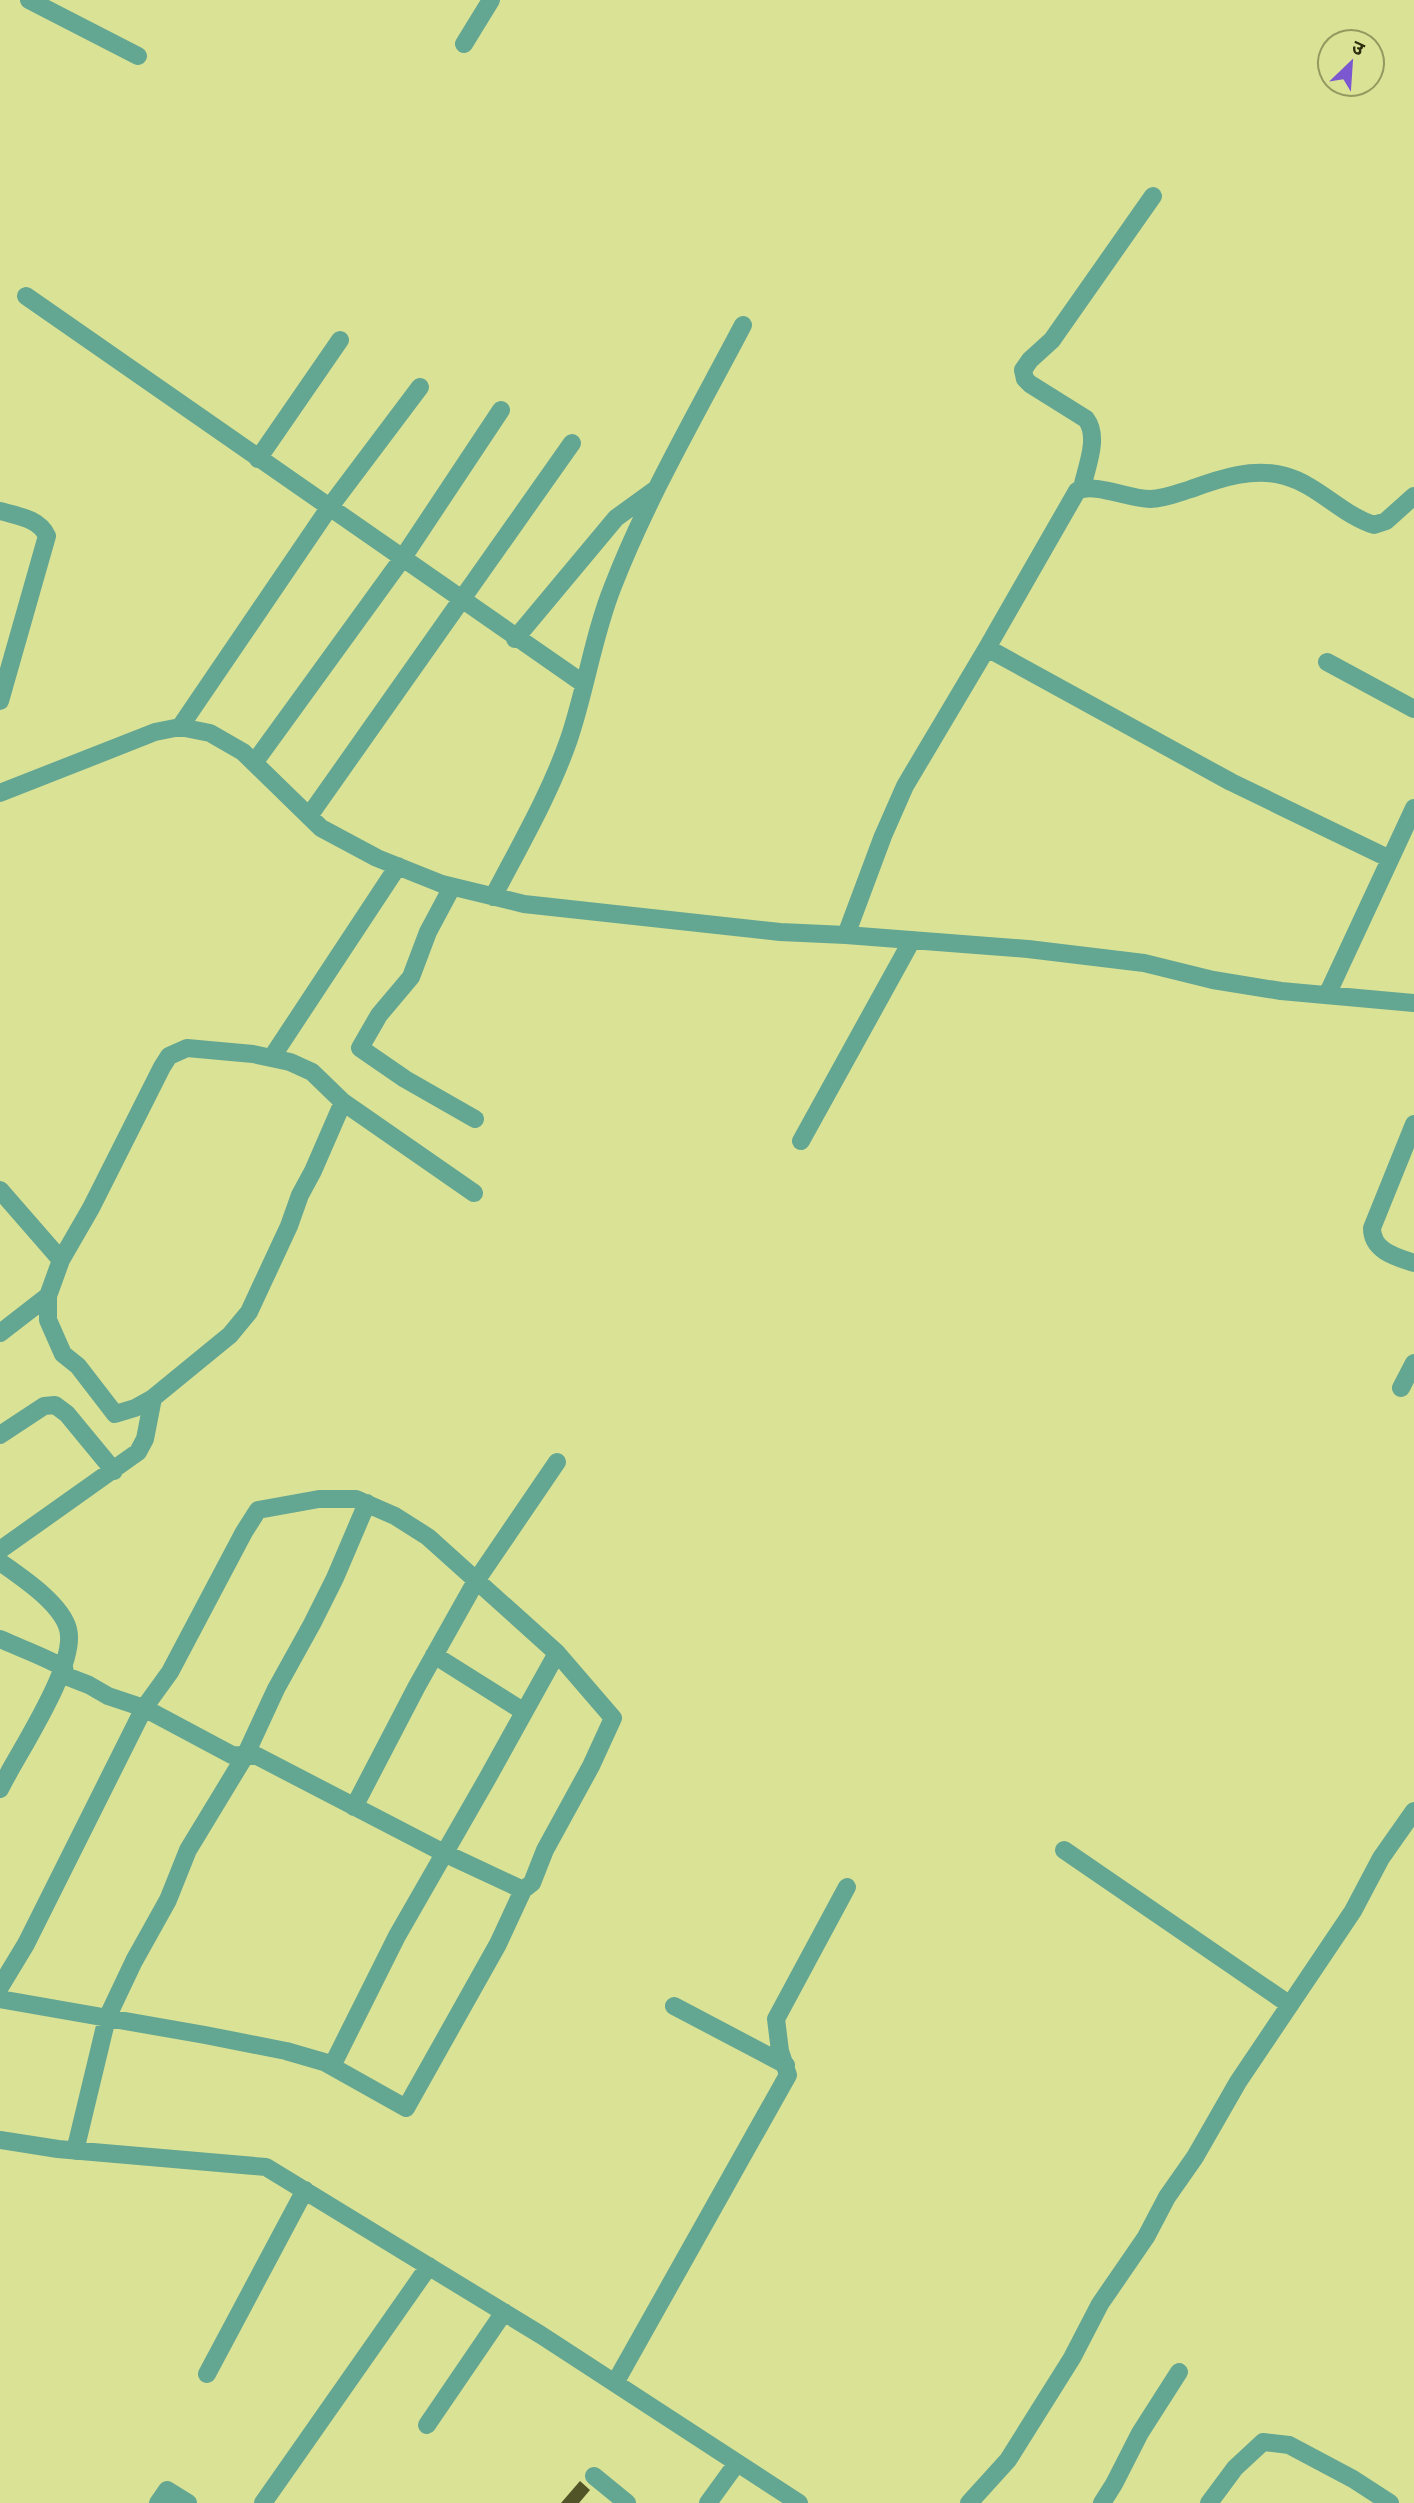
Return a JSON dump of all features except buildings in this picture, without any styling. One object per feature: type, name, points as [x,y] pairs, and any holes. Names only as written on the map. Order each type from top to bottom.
[{"type":"street","points":[[29,0],[138,56]]},
{"type":"street","points":[[464,44],[491,0]]},
{"type":"street","points":[[846,935],[905,786],[988,648],[1072,496],[1082,488],[1092,440],[1090,425],[1086,419],[1030,384],[1025,379],[1023,370],[1052,340],[1153,196]]},
{"type":"street","points":[[26,296],[515,639],[584,684]]},
{"type":"street","points":[[494,897],[560,765],[612,588],[657,488],[743,325]]},
{"type":"street","points":[[258,459],[340,340]]},
{"type":"street","points":[[180,727],[329,508],[420,387]]},
{"type":"street","points":[[254,763],[402,559],[501,410]]},
{"type":"street","points":[[309,816],[572,443]]},
{"type":"street","points":[[1082,488],[1149,499],[1174,495],[1225,477],[1267,473],[1286,476],[1305,484],[1374,525],[1385,522],[1414,496]]},
{"type":"street","points":[[515,639],[616,518],[657,488]]},
{"type":"street","points":[[0,511],[33,521],[41,526],[47,536],[0,701]]},
{"type":"street","points":[[988,648],[1231,782],[1390,859]]},
{"type":"street","points":[[1327,662],[1414,709]]},
{"type":"street","points":[[0,793],[155,732],[180,727],[210,733],[243,752],[321,828],[398,866],[452,887],[524,904],[780,932],[1028,950],[1144,963],[1213,980],[1414,1003]]},
{"type":"street","points":[[1327,995],[1414,808]]},
{"type":"street","points":[[272,1057],[398,866]]},
{"type":"street","points":[[452,887],[428,932],[411,977],[379,1016],[360,1048],[405,1079],[475,1119]]},
{"type":"street","points":[[801,1141],[912,940]]},
{"type":"street","points":[[344,1102],[249,1312],[230,1335],[153,1398],[135,1408],[115,1414],[78,1366],[63,1354],[48,1320],[48,1296],[61,1260],[92,1208],[169,1056],[187,1048],[272,1057],[290,1062],[312,1072],[344,1102],[474,1193]]},
{"type":"street","points":[[1414,1125],[1372,1228],[1372,1237],[1384,1251],[1414,1263]]},
{"type":"street","points":[[0,1190],[7,1209],[61,1260]]},
{"type":"street","points":[[0,1333],[48,1296]]},
{"type":"street","points":[[1401,1388],[1414,1363]]},
{"type":"street","points":[[0,1550],[114,1471],[143,1446],[153,1398]]},
{"type":"street","points":[[0,1436],[44,1406],[55,1405],[66,1414],[114,1471]]},
{"type":"street","points":[[354,1807],[476,1581],[557,1462]]},
{"type":"street","points":[[0,1986],[26,1944],[144,1708],[170,1672],[258,1510],[319,1499],[356,1499],[395,1516],[428,1537],[557,1653],[613,1718],[545,1850],[532,1883],[523,1889],[498,1944],[407,2108],[332,2066],[266,2047],[0,1999]]},
{"type":"street","points":[[75,2151],[107,2018],[134,1961],[168,1900],[188,1850],[245,1756],[276,1689],[335,1578],[367,1503]]},
{"type":"street","points":[[0,1562],[34,1587],[62,1616],[69,1630],[64,1668],[0,1789]]},
{"type":"street","points":[[0,1639],[33,1655],[43,1656],[64,1668],[66,1676],[108,1696],[144,1708],[232,1755],[257,1756],[444,1853],[523,1889]]},
{"type":"street","points":[[332,2066],[397,1936],[557,1653]]},
{"type":"street","points":[[434,1655],[523,1711]]},
{"type":"street","points":[[969,2503],[1008,2460],[1072,2358],[1100,2304],[1146,2237],[1167,2197],[1195,2157],[1238,2082],[1353,1911],[1381,1858],[1414,1811]]},
{"type":"street","points":[[1064,1850],[1290,2005]]},
{"type":"street","points":[[615,2383],[788,2075],[779,2051],[776,2019],[847,1887]]},
{"type":"street","points":[[674,2006],[786,2065]]},
{"type":"street","points":[[0,2140],[75,2151],[266,2166],[504,2312],[799,2503]]},
{"type":"street","points":[[207,2374],[305,2190]]},
{"type":"street","points":[[263,2503],[429,2266]]},
{"type":"street","points":[[427,2425],[504,2312]]},
{"type":"street","points":[[1102,2503],[1140,2433],[1179,2372]]},
{"type":"street","points":[[1209,2503],[1235,2468],[1263,2442],[1289,2445],[1353,2479],[1390,2503]]},
{"type":"street","points":[[708,2503],[737,2463]]},
{"type":"street","points":[[594,2476],[627,2503]]},
{"type":"street","points":[[158,2503],[167,2490],[188,2503]]}]
